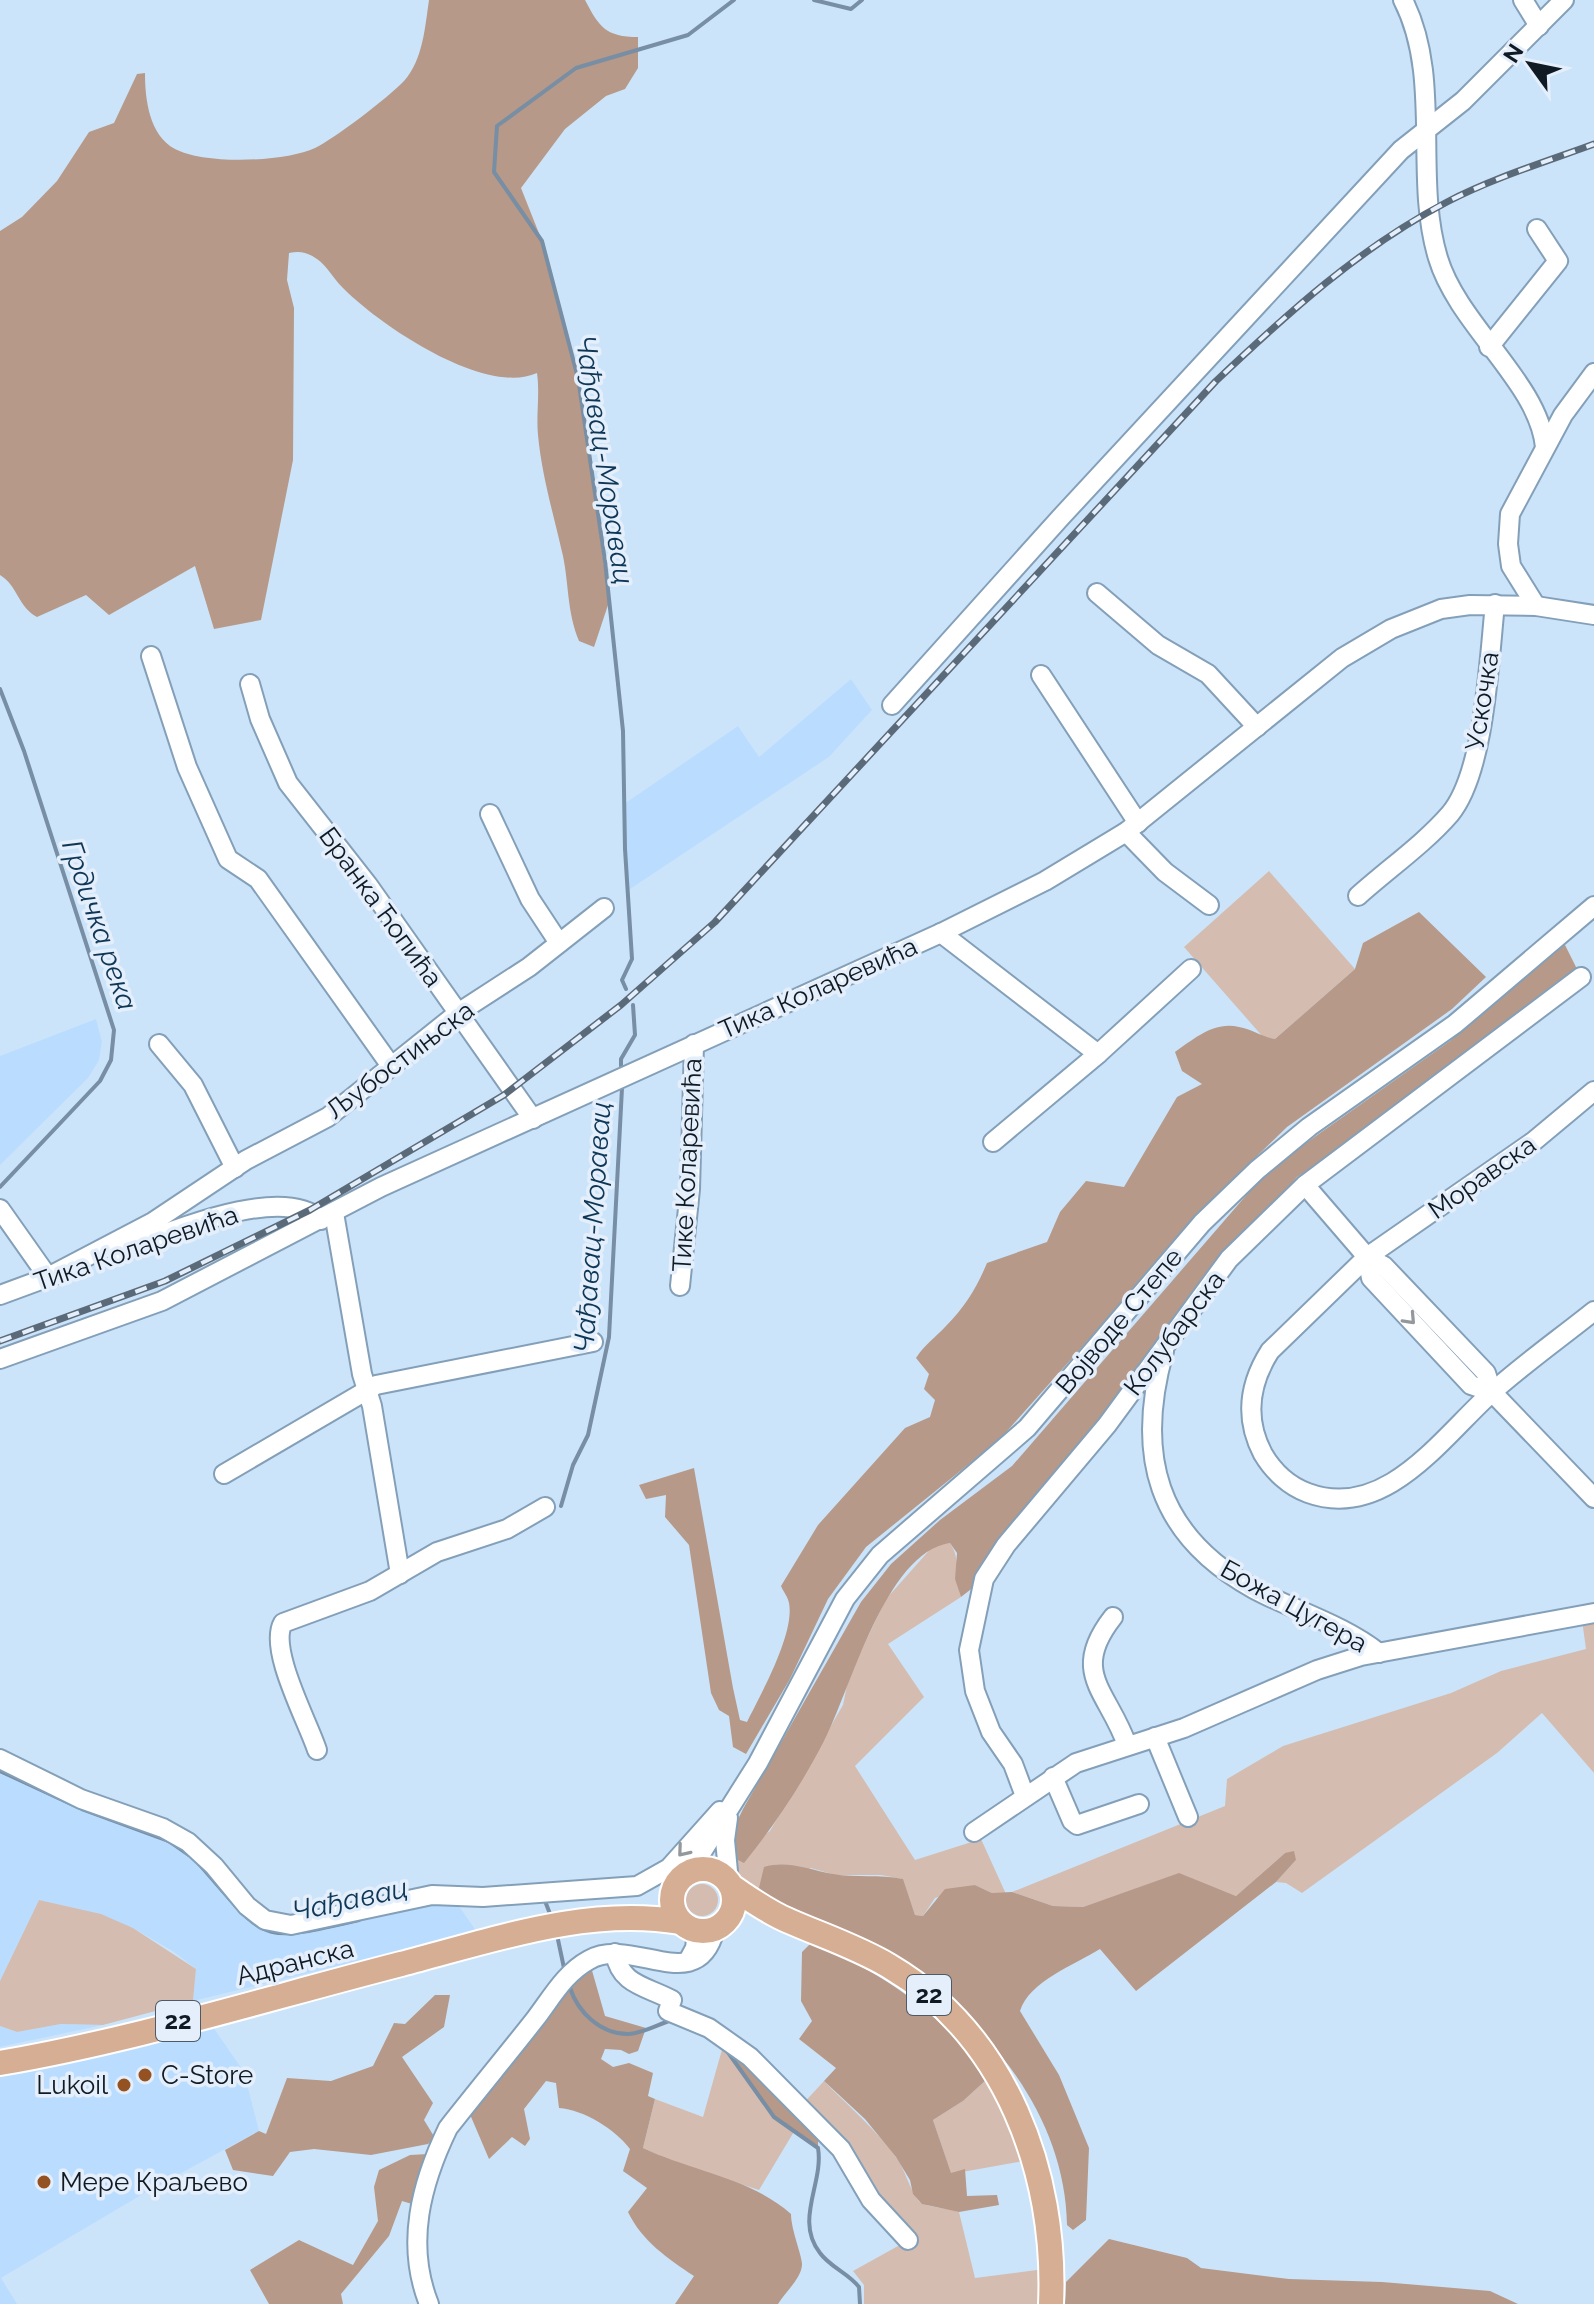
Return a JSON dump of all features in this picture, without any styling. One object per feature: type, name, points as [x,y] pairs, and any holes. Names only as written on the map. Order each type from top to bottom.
[{"type":"main road","name":"22","points":[[683,1878],[709,1869],[731,1885]]},
{"type":"main road","name":"Адранска","points":[[0,2063],[553,1927],[603,1919],[643,1905],[683,1878]]},
{"type":"main road","points":[[683,1878],[671,1901],[703,1927],[733,1909],[731,1885]]},
{"type":"main road","name":"Адранска","points":[[731,1885],[787,1921],[861,1951],[909,1979],[945,2009],[989,2062],[1018,2113],[1042,2187],[1050,2236],[1051,2304]]},
{"type":"main road","name":"Адранска","points":[[603,1919],[703,1927],[787,1921]]},
{"type":"street","points":[[1403,0],[1420,65],[1431,226],[1437,256],[1459,306],[1525,396],[1544,434],[1545,447]]},
{"type":"street","points":[[1523,0],[1539,26]]},
{"type":"street","points":[[892,705],[1135,436],[1401,150],[1425,133],[1564,0]]},
{"type":"street","points":[[1489,347],[1558,261],[1537,229]]},
{"type":"street","points":[[1536,606],[1511,566],[1508,529],[1514,505],[1545,447],[1563,415],[1594,373]]},
{"type":"street","points":[[1097,593],[1158,645],[1208,674],[1257,727]]},
{"type":"street","name":"Тика Коларевића","points":[[0,1295],[243,1209],[293,1206],[327,1216],[381,1187],[941,933],[1045,881],[1132,827],[1342,658],[1391,629],[1441,609],[1495,604],[1536,606],[1594,615]]},
{"type":"street","name":"Ускочка","points":[[1358,896],[1438,826],[1459,799],[1479,742],[1495,604]]},
{"type":"street","points":[[151,656],[187,767],[228,859],[258,879],[391,1066]]},
{"type":"street","points":[[1041,675],[1132,827],[1165,872],[1209,905]]},
{"type":"street","name":"Бранка Ћопића","points":[[250,684],[260,719],[288,783],[368,885],[533,1119]]},
{"type":"street","points":[[490,814],[530,899],[559,943]]},
{"type":"street","name":"Војводе Степе","points":[[683,1878],[733,1804],[845,1599],[880,1555],[1021,1434],[1202,1223],[1257,1170],[1309,1127],[1448,1029],[1594,906]]},
{"type":"street","name":"Љубостињска","points":[[48,1277],[153,1222],[235,1168],[328,1117],[458,1013],[604,908]]},
{"type":"street","points":[[941,933],[1098,1054]]},
{"type":"street","points":[[993,1142],[1098,1054],[1191,969]]},
{"type":"street","name":"Колубарска","points":[[1025,1796],[1013,1764],[991,1732],[975,1691],[969,1650],[984,1579],[1006,1545],[1107,1425],[1229,1259],[1305,1185],[1581,977]]},
{"type":"street","points":[[159,1044],[193,1085],[235,1168]]},
{"type":"street","name":"Тике Коларевића","points":[[680,1286],[690,1189],[694,1044]]},
{"type":"street","name":"Моравска","points":[[1594,1091],[1534,1141],[1367,1257],[1277,1344],[1260,1367],[1254,1382],[1250,1416],[1255,1440],[1268,1464],[1287,1482],[1317,1497],[1362,1497],[1401,1477],[1492,1392],[1594,1311]]},
{"type":"street","points":[[1305,1185],[1367,1257],[1371,1278],[1471,1385],[1492,1392],[1594,1498]]},
{"type":"street","points":[[0,1209],[48,1277]]},
{"type":"street","points":[[0,1359],[162,1301],[327,1216],[367,1389],[400,1574]]},
{"type":"street","name":"Божа Цугера","points":[[1168,1338],[1156,1381],[1153,1465],[1165,1498],[1190,1540],[1223,1570],[1253,1588],[1361,1639],[1379,1653]]},
{"type":"street","points":[[224,1474],[367,1389],[430,1372],[593,1342]]},
{"type":"street","points":[[317,1750],[285,1665],[280,1628],[287,1619],[370,1591],[437,1552],[532,1518],[545,1507]]},
{"type":"street","points":[[974,1832],[1076,1763],[1184,1728],[1272,1687],[1379,1653],[1594,1613]]},
{"type":"street","points":[[1113,1617],[1094,1644],[1093,1670],[1127,1745]]},
{"type":"street","points":[[1155,1737],[1188,1817]]},
{"type":"street","points":[[0,1759],[81,1799],[163,1828],[188,1842],[214,1866],[247,1906],[265,1920],[291,1925],[432,1895],[483,1897],[637,1886],[669,1868],[733,1804]]},
{"type":"street","points":[[1053,1777],[1072,1821],[1077,1825],[1139,1804]]},
{"type":"street","name":"Војводе Степе","points":[[731,1885],[725,1840],[733,1804]]},
{"type":"street","points":[[429,2304],[419,2280],[415,2252],[417,2221],[437,2150],[448,2128],[560,1984],[589,1960],[615,1953],[686,1963],[702,1956],[703,1927]]},
{"type":"street","points":[[615,1953],[617,1968],[628,1981],[672,2000],[668,2011],[730,2041],[794,2101],[841,2149],[871,2200],[908,2240]]},
{"type":"shaded area","points":[[429,0],[585,0],[605,29],[618,35],[638,37],[638,68],[625,89],[606,96],[565,129],[521,188],[542,241],[578,378],[609,602],[594,647],[579,641],[572,620],[563,556],[540,451],[537,373],[515,378],[490,375],[434,353],[380,319],[342,287],[321,262],[300,252],[289,253],[287,280],[294,308],[293,460],[261,620],[214,629],[195,566],[109,615],[86,595],[37,617],[0,575],[0,231],[22,217],[57,181],[89,132],[114,123],[137,74],[145,73],[146,94],[154,126],[166,143],[175,149],[205,158],[245,160],[285,156],[315,148],[361,117],[404,81],[419,53]]},
{"type":"shaded area","points":[[851,679],[872,710],[829,757],[627,891],[624,804],[738,726],[759,757]]},
{"type":"shaded area","points":[[1269,871],[1355,969],[1275,1039],[1263,1037],[1184,947]]},
{"type":"shaded area","points":[[1419,912],[1486,977],[1452,1009],[1287,1127],[1223,1189],[1000,1439],[866,1547],[828,1599],[790,1679],[746,1754],[733,1747],[729,1716],[719,1710],[711,1693],[689,1545],[665,1517],[666,1495],[646,1499],[639,1485],[694,1468],[733,1688],[740,1720],[747,1722],[776,1663],[787,1630],[789,1603],[781,1586],[818,1525],[905,1428],[930,1417],[935,1400],[924,1389],[929,1374],[916,1358],[965,1304],[987,1263],[1047,1242],[1060,1212],[1086,1181],[1124,1187],[1177,1097],[1202,1084],[1182,1071],[1175,1052],[1205,1032],[1221,1027],[1244,1028],[1275,1039],[1355,969],[1363,943]]},
{"type":"shaded area","points":[[1564,943],[1580,975],[1364,1138],[1297,1177],[1229,1259],[984,1579],[961,1597],[955,1579],[957,1553],[950,1543],[927,1552],[907,1571],[872,1627],[824,1741],[797,1789],[744,1863],[732,1857],[730,1836],[743,1809],[861,1602],[891,1564],[940,1520],[1012,1466],[1256,1184],[1306,1143],[1450,1041]]},
{"type":"shaded area","points":[[96,1019],[102,1042],[99,1060],[88,1078],[0,1165],[0,1056]]},
{"type":"shaded area","points":[[950,1543],[956,1555],[961,1597],[888,1644],[924,1697],[855,1766],[915,1860],[981,1839],[1006,1894],[992,1893],[975,1885],[935,1898],[923,1916],[915,1915],[902,1879],[881,1875],[835,1875],[811,1868],[758,1892],[735,1884],[732,1857],[770,1831],[843,1705],[849,1676],[886,1599],[934,1545]]},
{"type":"shaded area","points":[[1594,1610],[1594,1773],[1542,1713],[1497,1753],[1302,1893],[1286,1883],[1276,1882],[1296,1860],[1285,1853],[1236,1896],[1179,1874],[1083,1907],[1053,1906],[1012,1892],[1225,1806],[1227,1779],[1283,1746],[1451,1693],[1501,1671],[1586,1649],[1581,1613]]},
{"type":"shaded area","points":[[0,1771],[82,1809],[169,1841],[196,1861],[245,1917],[270,1933],[299,1934],[431,1903],[456,1902],[484,1942],[390,1959],[370,1958],[193,2001],[196,1969],[174,1952],[133,1928],[39,1900],[0,1981]]},
{"type":"shaded area","points":[[1294,1851],[1296,1860],[1276,1882],[1136,1991],[1100,1949],[1042,1983],[1025,2001],[1020,2011],[1059,2075],[1089,2148],[1086,2220],[1073,2230],[1067,2225],[1061,2177],[1047,2132],[1025,2089],[996,2050],[963,2014],[886,1955],[834,1927],[775,1906],[758,1892],[764,1867],[782,1865],[842,1875],[903,1879],[915,1915],[923,1916],[945,1889],[975,1885],[992,1893],[1012,1892],[1053,1906],[1083,1907],[1179,1873],[1236,1896],[1285,1853]]},
{"type":"shaded area","points":[[702,1884],[713,1889],[718,1900],[713,1911],[702,1916],[691,1911],[686,1900],[691,1889]]},
{"type":"shaded area","points":[[39,1900],[101,1914],[133,1928],[196,1969],[193,2001],[103,2025],[61,2024],[17,2032],[0,2026],[0,1981]]},
{"type":"shaded area","points":[[812,1942],[863,1967],[910,1998],[952,2035],[970,2056],[986,2080],[963,2101],[933,2120],[951,2173],[965,2169],[967,2196],[997,2195],[999,2205],[959,2212],[922,2204],[913,2194],[910,2180],[896,2157],[865,2119],[824,2081],[836,2068],[799,2039],[812,2021],[801,2001],[802,1952]]},
{"type":"shaded area","points":[[589,1960],[605,2016],[646,2028],[638,2051],[629,2054],[605,2049],[601,2059],[613,2067],[629,2063],[653,2073],[648,2096],[655,2099],[643,2148],[739,2183],[791,2214],[802,2265],[796,2280],[778,2304],[675,2304],[694,2276],[648,2240],[628,2212],[647,2188],[623,2171],[630,2149],[616,2134],[598,2122],[579,2112],[559,2108],[556,2083],[546,2081],[524,2109],[530,2139],[525,2146],[512,2137],[489,2159],[466,2105]]},
{"type":"shaded area","points":[[435,1995],[450,1995],[444,2027],[402,2057],[433,2103],[424,2120],[435,2138],[428,2144],[371,2155],[314,2149],[290,2152],[273,2176],[233,2170],[225,2150],[259,2131],[266,2134],[287,2078],[331,2081],[373,2066],[394,2023],[405,2024]]},
{"type":"shaded area","points":[[61,2024],[103,2025],[0,2047],[0,2026],[17,2032]]},
{"type":"shaded area","points":[[213,2027],[244,2072],[259,2131],[148,2191],[1,2278],[17,2304],[0,2304],[0,2077]]},
{"type":"shaded area","points":[[723,2046],[774,2117],[795,2130],[759,2190],[677,2164],[643,2148],[655,2099],[703,2117]]},
{"type":"shaded area","points":[[723,2046],[818,2126],[818,2148],[774,2117]]},
{"type":"shaded area","points":[[986,2080],[1020,2144],[1024,2161],[951,2174],[933,2120],[963,2101]]},
{"type":"shaded area","points":[[824,2081],[890,2149],[922,2203],[959,2212],[975,2278],[1052,2268],[1051,2304],[864,2304],[864,2285],[853,2271],[907,2241],[800,2107]]},
{"type":"shaded area","points":[[428,2154],[412,2204],[402,2201],[389,2236],[341,2294],[343,2304],[269,2304],[250,2270],[299,2240],[353,2265],[378,2221],[374,2187],[379,2170],[410,2155]]},
{"type":"shaded area","points":[[1109,2239],[1187,2258],[1201,2268],[1289,2279],[1382,2282],[1490,2291],[1518,2304],[1065,2304],[1066,2282]]},
{"type":"waterway","name":"Чађавац-Моравац","points":[[626,989],[622,980],[632,959],[625,849],[623,731],[605,561],[578,378],[542,241],[494,172],[497,126],[576,68],[688,35],[734,0]]},
{"type":"waterway","name":"Чађавац-Моравац","points":[[814,0],[851,9],[862,0]]},
{"type":"waterway","name":"Грдичка река","points":[[0,689],[24,751],[114,1030],[111,1060],[100,1081],[0,1187]]},
{"type":"waterway","name":"Чађавац-Моравац","points":[[621,1066],[621,1059],[635,1035],[633,1005]]},
{"type":"waterway","name":"Чађавац-Моравац","points":[[561,1506],[573,1465],[588,1435],[609,1337],[622,1088]]},
{"type":"waterway","name":"Чађавац","points":[[0,1771],[82,1809],[169,1841],[189,1855]]},
{"type":"waterway","name":"Чађавац","points":[[199,1864],[238,1909],[266,1930],[300,1932],[359,1920]]},
{"type":"waterway","name":"Чађавац","points":[[541,1901],[545,1901],[552,1919]]},
{"type":"waterway","name":"Чађавац","points":[[557,1935],[564,1968]]},
{"type":"waterway","name":"Чађавац","points":[[570,1988],[584,2013],[608,2030],[633,2034],[672,2020]]},
{"type":"waterway","name":"Чађавац","points":[[727,2051],[774,2117],[818,2148],[819,2161],[810,2215],[813,2240],[824,2258],[859,2287],[860,2304]]},
{"type":"railway","points":[[0,1341],[165,1281],[310,1210],[504,1095],[621,1005],[715,922],[1216,381],[1270,331],[1354,261],[1415,220],[1465,193],[1594,144]]},
{"type":"place","name":"C-Store","points":[[145,2075]]},
{"type":"place","name":"Lukoil","points":[[124,2085]]},
{"type":"place","name":"Мере Краљево","points":[[44,2182]]}]
